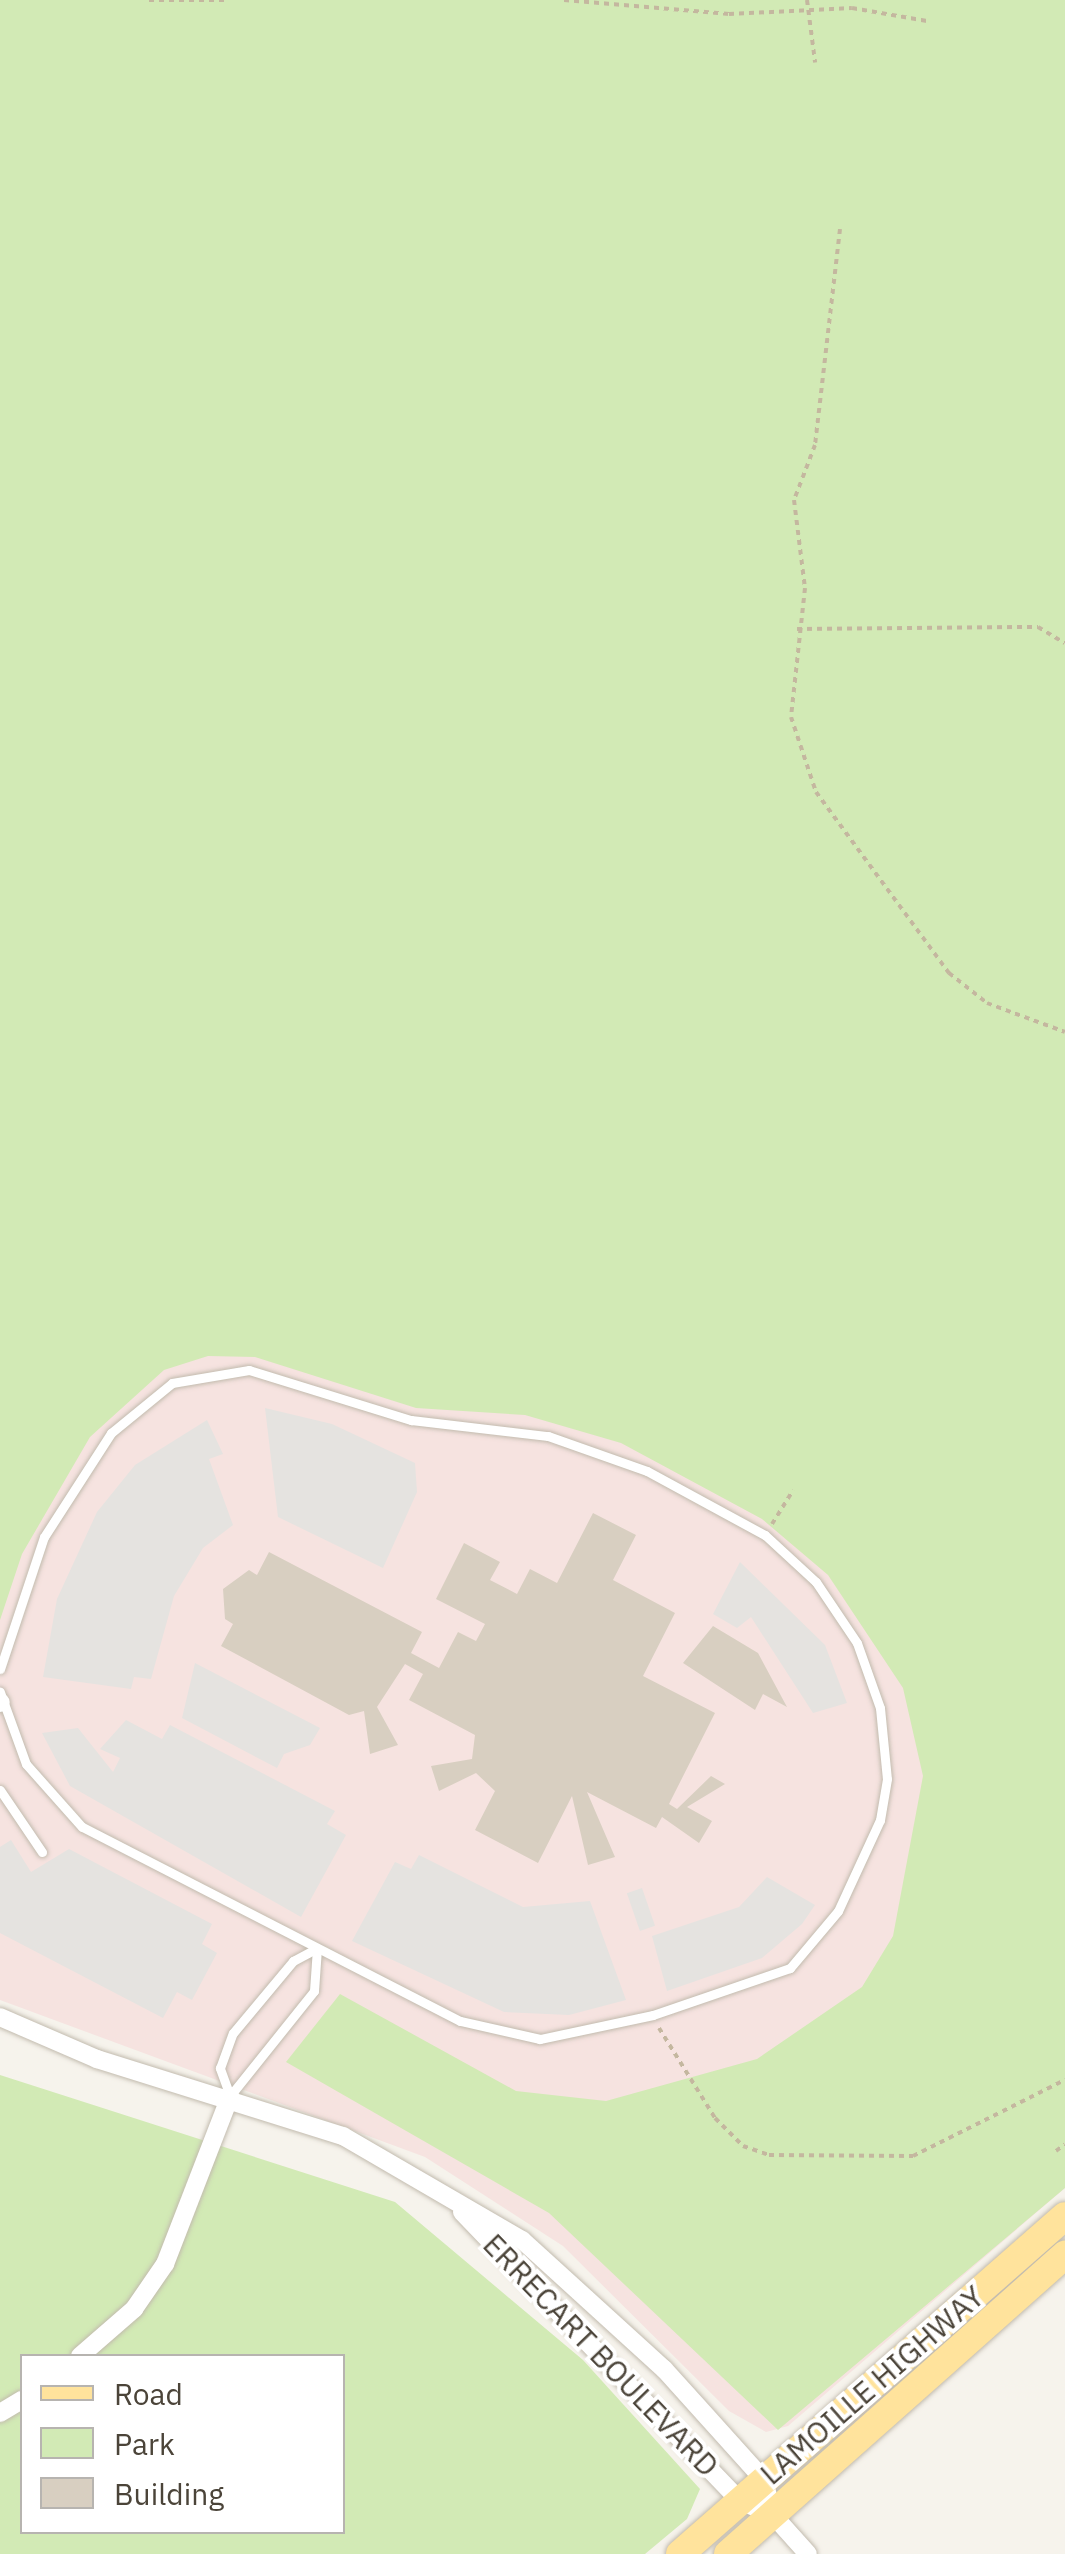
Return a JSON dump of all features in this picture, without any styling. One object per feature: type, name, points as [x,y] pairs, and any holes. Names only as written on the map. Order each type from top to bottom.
[{"type":"main road","name":"LAMOILLE HIGHWAY","points":[[680,2554],[1065,2216]]},
{"type":"main road","name":"LAMOILLE HIGHWAY","points":[[728,2554],[1065,2256]]},
{"type":"street","name":"ERRECART BOULEVARD","points":[[0,2017],[97,2059],[230,2096],[343,2136],[428,2181],[590,2296],[764,2480],[774,2514]]},
{"type":"street","points":[[82,2354],[134,2309],[165,2264],[230,2096]]},
{"type":"street","name":"ERRECART BOULEVARD","points":[[428,2181],[620,2367],[740,2501],[774,2514]]},
{"type":"street","points":[[774,2514],[808,2554]]},
{"type":"lane","points":[[0,1669],[29,1570],[85,1467],[146,1398],[205,1372],[264,1372],[411,1420],[548,1436],[648,1471],[765,1535],[816,1582],[866,1664],[886,1749],[880,1820],[833,1920],[802,1958],[761,1982],[559,2038],[500,2033],[317,1948],[64,1814],[26,1764],[0,1692]]},
{"type":"lane","points":[[0,1790],[42,1852]]},
{"type":"lane","points":[[230,2096],[314,1990],[317,1948]]},
{"type":"lane","points":[[230,2096],[220,2068],[233,2033],[293,1961],[317,1948]]},
{"type":"path","points":[[149,0],[229,0]]},
{"type":"path","points":[[564,0],[809,10],[926,22]]},
{"type":"path","points":[[678,5],[684,0]]},
{"type":"path","points":[[808,0],[816,62]]},
{"type":"path","points":[[840,229],[816,445],[794,500],[804,588],[791,717],[816,792],[950,974],[987,1003],[1065,1032]]},
{"type":"path","points":[[797,629],[1038,627],[1065,643]]},
{"type":"path","points":[[765,1535],[794,1490]]},
{"type":"path","points":[[653,2015],[672,2063],[714,2118],[744,2146],[770,2154],[913,2156],[1065,2080]]},
{"type":"path","points":[[1056,2151],[1065,2144]]},
{"type":"shaded area","points":[[952,828],[1065,2188],[788,2426],[766,2432],[729,2411],[563,2246],[425,2157],[0,2000],[0,958]]},
{"type":"shaded area","points":[[265,1408],[332,1424],[415,1463],[417,1492],[383,1568],[278,1517]]},
{"type":"shaded area","points":[[207,1420],[223,1454],[209,1459],[233,1525],[203,1548],[174,1596],[151,1679],[134,1677],[131,1689],[43,1677],[57,1599],[97,1512],[135,1465]]},
{"type":"shaded area","points":[[740,1562],[825,1645],[847,1703],[813,1713],[751,1617],[737,1628],[713,1614]]},
{"type":"shaded area","points":[[195,1663],[320,1728],[310,1745],[284,1754],[277,1768],[182,1718]]},
{"type":"shaded area","points":[[126,1720],[162,1739],[170,1725],[335,1811],[327,1824],[346,1835],[301,1917],[70,1786],[42,1733],[78,1728],[113,1772],[120,1758],[100,1749]]},
{"type":"shaded area","points":[[11,1840],[31,1872],[69,1849],[212,1924],[202,1944],[217,1953],[192,2000],[177,1992],[163,2018],[0,1933],[0,1847]]},
{"type":"shaded area","points":[[419,1855],[523,1907],[590,1901],[626,2000],[569,2015],[504,2012],[352,1941],[395,1862],[411,1869]]},
{"type":"shaded area","points":[[767,1877],[815,1905],[802,1924],[762,1958],[667,1991],[652,1936],[739,1907]]},
{"type":"shaded area","points":[[642,1888],[655,1926],[640,1931],[627,1893]]},
{"type":"green space","points":[[0,0],[1065,0],[1065,2188],[778,2430],[549,2213],[286,2062],[340,1994],[516,2091],[606,2101],[757,2059],[862,1987],[893,1936],[923,1776],[903,1688],[828,1575],[762,1519],[621,1443],[525,1415],[416,1408],[255,1357],[208,1356],[164,1370],[90,1437],[22,1554],[0,1620]]},
{"type":"green space","points":[[0,2075],[395,2202],[583,2360],[700,2489],[687,2519],[645,2554],[0,2554]]},
{"type":"building","points":[[593,1513],[636,1535],[613,1580],[675,1613],[643,1676],[715,1713],[669,1804],[677,1809],[711,1776],[725,1784],[687,1807],[712,1821],[699,1843],[662,1817],[656,1828],[587,1792],[615,1857],[588,1865],[572,1796],[538,1863],[475,1830],[495,1791],[476,1773],[439,1791],[431,1766],[472,1759],[475,1735],[409,1700],[423,1674],[405,1664],[377,1707],[398,1745],[370,1754],[364,1711],[349,1715],[221,1646],[233,1624],[225,1619],[223,1589],[249,1570],[257,1575],[269,1552],[422,1632],[411,1653],[439,1668],[458,1632],[476,1641],[485,1624],[436,1599],[464,1543],[500,1562],[490,1580],[517,1594],[530,1569],[557,1583]]},
{"type":"building","points":[[713,1626],[758,1653],[787,1707],[763,1694],[755,1710],[683,1663]]}]
